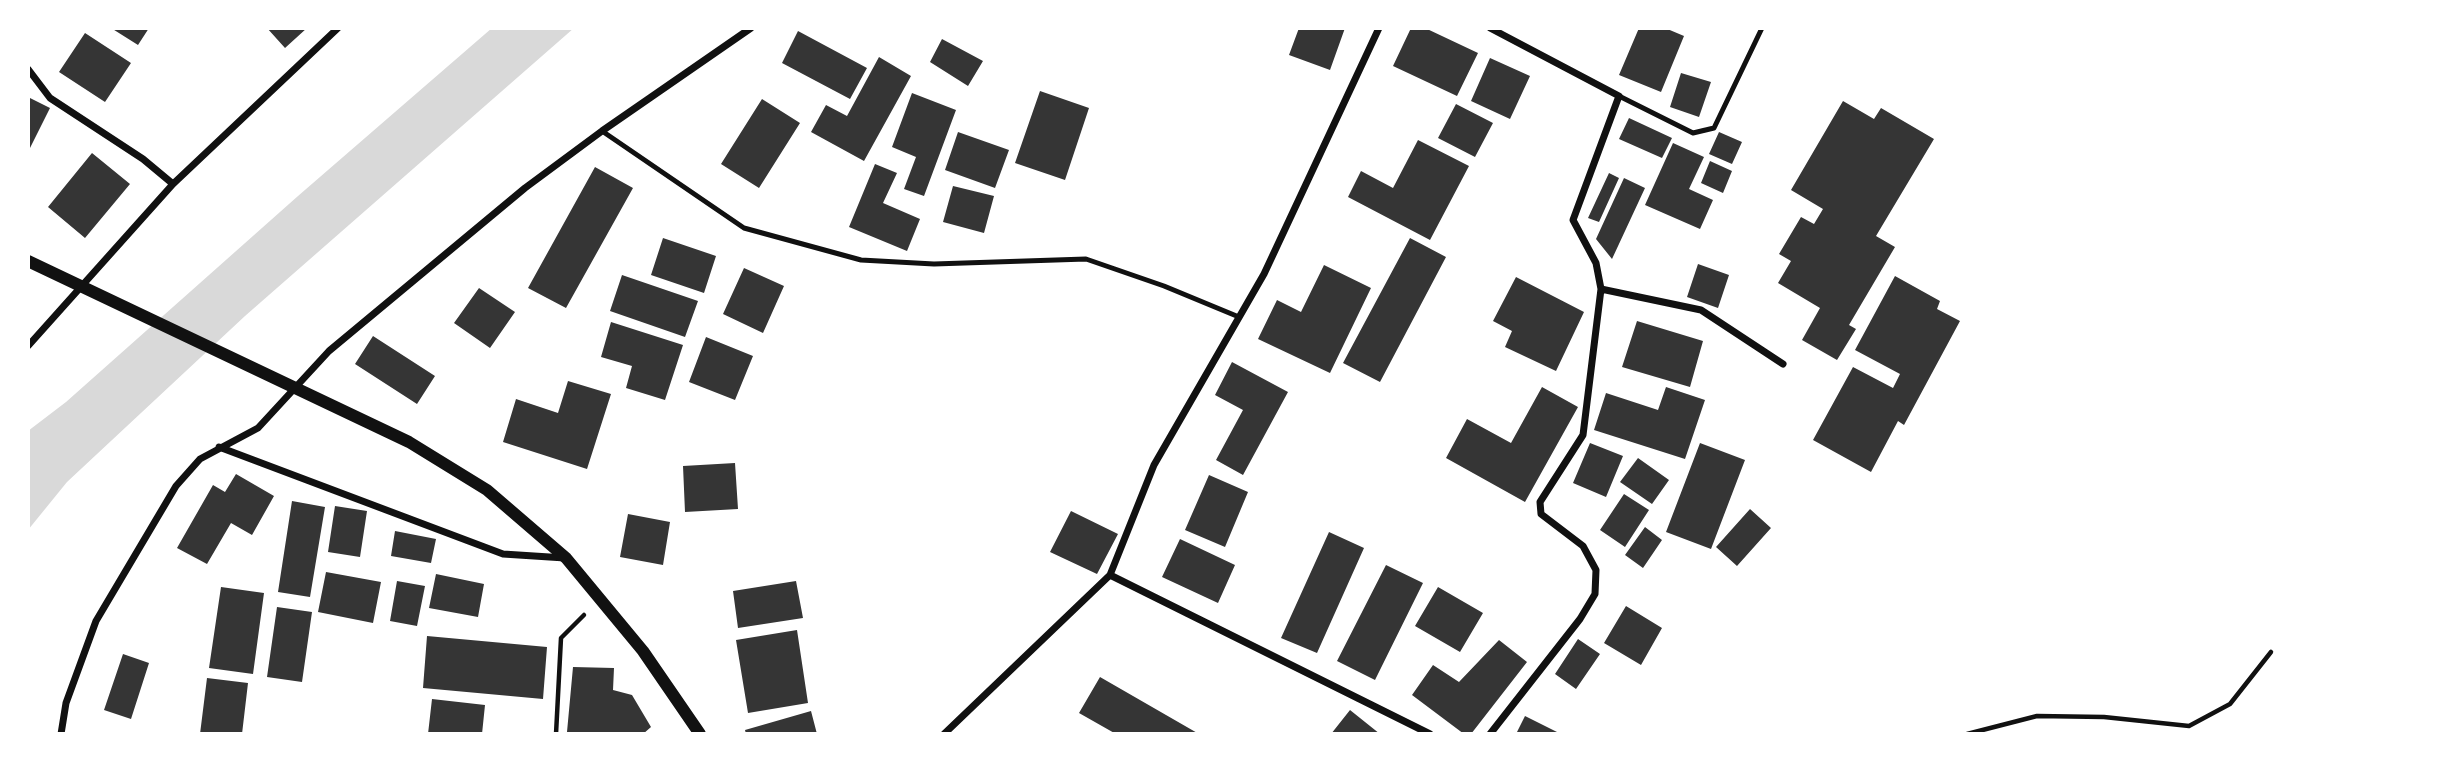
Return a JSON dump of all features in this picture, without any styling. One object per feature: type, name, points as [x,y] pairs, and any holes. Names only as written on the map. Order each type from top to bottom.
[{"type":"street","points":[[28,346],[173,184],[338,28]]},
{"type":"street","points":[[61,734],[65,703],[96,621],[176,486],[200,459],[258,428],[329,351],[525,188],[751,28]]},
{"type":"street","points":[[944,734],[1110,575],[1154,465],[1264,274],[1379,28]]},
{"type":"street","points":[[1490,28],[1619,96],[1573,220],[1596,263],[1601,289],[1583,435],[1540,502],[1541,514],[1583,546],[1596,570],[1595,594],[1580,619],[1490,734]]},
{"type":"street","points":[[28,69],[50,98],[143,159],[173,184]]},
{"type":"street","points":[[28,261],[409,442],[487,490],[566,558],[643,651],[700,734]]},
{"type":"street","points":[[1601,289],[1701,310],[1783,364]]},
{"type":"street","points":[[219,447],[503,554],[566,558]]},
{"type":"street","points":[[1110,575],[1430,734]]},
{"type":"lane","points":[[1619,96],[1693,133],[1714,128],[1762,28]]},
{"type":"lane","points":[[602,131],[744,228],[861,260],[934,264],[1086,259],[1164,286],[1239,317]]},
{"type":"path","points":[[556,734],[561,638],[600,598]]},
{"type":"path","points":[[1967,734],[2037,716],[2104,717],[2189,726],[2230,704],[2271,652]]},
{"type":"shaded area","points":[[492,28],[574,28],[245,316],[67,482],[28,530],[28,431],[66,402]]},
{"type":"building","points":[[111,28],[149,28],[138,45]]},
{"type":"building","points":[[267,28],[307,28],[285,48]]},
{"type":"building","points":[[1299,28],[1345,28],[1330,70],[1289,55]]},
{"type":"building","points":[[1411,28],[1425,28],[1478,53],[1457,96],[1393,66]]},
{"type":"building","points":[[1639,28],[1665,28],[1684,36],[1661,92],[1619,75]]},
{"type":"building","points":[[798,31],[867,68],[850,99],[782,63]]},
{"type":"building","points":[[85,33],[131,63],[105,102],[59,72]]},
{"type":"building","points":[[942,39],[983,61],[968,86],[930,62]]},
{"type":"building","points":[[879,57],[911,76],[864,161],[811,132],[826,105],[847,116]]},
{"type":"building","points":[[1490,58],[1530,76],[1510,119],[1471,101]]},
{"type":"building","points":[[1681,73],[1711,82],[1699,117],[1670,107]]},
{"type":"building","points":[[1040,91],[1089,108],[1065,180],[1015,163]]},
{"type":"building","points":[[912,93],[956,110],[924,196],[904,189],[916,157],[892,147]]},
{"type":"building","points":[[30,98],[50,108],[28,152],[28,101]]},
{"type":"building","points":[[762,99],[800,123],[759,188],[721,164]]},
{"type":"building","points":[[1843,101],[1874,119],[1881,108],[1934,139],[1876,236],[1895,247],[1849,325],[1856,329],[1837,360],[1802,340],[1820,308],[1778,283],[1791,261],[1779,254],[1801,217],[1814,224],[1823,209],[1791,190]]},
{"type":"building","points":[[1456,104],[1493,123],[1475,157],[1438,138]]},
{"type":"building","points":[[1629,118],[1672,138],[1662,158],[1619,139]]},
{"type":"building","points":[[958,132],[1009,150],[995,188],[945,170]]},
{"type":"building","points":[[1719,132],[1742,142],[1732,164],[1709,154]]},
{"type":"building","points":[[1418,140],[1469,166],[1430,240],[1348,197],[1361,171],[1393,188]]},
{"type":"building","points":[[1673,143],[1704,157],[1689,189],[1713,200],[1700,229],[1645,205]]},
{"type":"building","points":[[92,153],[130,184],[85,238],[48,207]]},
{"type":"building","points":[[1710,161],[1732,171],[1723,193],[1701,183]]},
{"type":"building","points":[[875,164],[897,173],[883,203],[920,219],[907,251],[849,227]]},
{"type":"building","points":[[595,167],[633,188],[566,308],[528,288]]},
{"type":"building","points":[[1609,173],[1619,178],[1599,222],[1588,218]]},
{"type":"building","points":[[1624,178],[1645,188],[1612,259],[1596,239]]},
{"type":"building","points":[[953,186],[994,196],[984,233],[943,222]]},
{"type":"building","points":[[663,238],[716,256],[704,293],[651,275]]},
{"type":"building","points":[[1410,238],[1446,257],[1380,382],[1343,363]]},
{"type":"building","points":[[1698,264],[1729,275],[1718,308],[1687,297]]},
{"type":"building","points":[[1324,265],[1371,288],[1330,373],[1258,339],[1277,300],[1301,312]]},
{"type":"building","points":[[744,268],[784,286],[763,333],[723,314]]},
{"type":"building","points":[[622,275],[698,301],[685,337],[610,311]]},
{"type":"building","points":[[1895,276],[1940,301],[1937,309],[1960,321],[1904,425],[1898,421],[1871,472],[1813,440],[1853,367],[1893,388],[1900,374],[1855,350]]},
{"type":"building","points":[[1516,277],[1584,312],[1556,371],[1505,347],[1512,331],[1493,321]]},
{"type":"building","points":[[479,288],[515,312],[490,348],[454,323]]},
{"type":"building","points":[[1637,321],[1703,341],[1690,387],[1622,367]]},
{"type":"building","points":[[611,322],[683,345],[665,400],[626,388],[632,366],[601,357]]},
{"type":"building","points":[[373,336],[435,376],[417,404],[355,364]]},
{"type":"building","points":[[706,337],[753,356],[735,400],[689,382]]},
{"type":"building","points":[[1232,362],[1288,392],[1243,475],[1216,460],[1243,410],[1215,395]]},
{"type":"building","points":[[568,381],[611,394],[587,469],[503,442],[516,399],[558,413]]},
{"type":"building","points":[[1542,387],[1578,407],[1525,502],[1446,458],[1467,419],[1511,443]]},
{"type":"building","points":[[1666,387],[1705,400],[1685,459],[1594,430],[1606,393],[1658,410]]},
{"type":"building","points":[[1590,443],[1623,456],[1606,497],[1573,483]]},
{"type":"building","points":[[1700,443],[1745,460],[1711,549],[1666,532]]},
{"type":"building","points":[[1638,458],[1669,480],[1652,504],[1620,482]]},
{"type":"building","points":[[735,463],[738,509],[685,512],[683,466]]},
{"type":"building","points":[[236,474],[274,496],[252,535],[231,523],[207,564],[177,548],[213,485],[225,492]]},
{"type":"building","points":[[1209,475],[1248,492],[1225,547],[1185,530]]},
{"type":"building","points":[[1624,494],[1649,510],[1625,547],[1600,530]]},
{"type":"building","points":[[292,501],[325,507],[310,597],[278,592]]},
{"type":"building","points":[[335,506],[367,511],[360,557],[328,552]]},
{"type":"building","points":[[1750,509],[1771,528],[1737,566],[1716,547]]},
{"type":"building","points":[[1071,511],[1118,534],[1097,574],[1050,552]]},
{"type":"building","points":[[628,514],[670,522],[663,565],[620,557]]},
{"type":"building","points":[[1645,527],[1662,540],[1643,568],[1625,555]]},
{"type":"building","points":[[395,531],[436,539],[431,563],[391,556]]},
{"type":"building","points":[[1329,532],[1364,548],[1317,653],[1281,638]]},
{"type":"building","points":[[1180,539],[1235,565],[1218,603],[1162,577]]},
{"type":"building","points":[[1386,565],[1423,583],[1375,680],[1337,661]]},
{"type":"building","points":[[326,572],[381,582],[373,623],[318,612]]},
{"type":"building","points":[[436,574],[484,584],[478,617],[429,608]]},
{"type":"building","points":[[397,581],[425,586],[417,626],[390,621]]},
{"type":"building","points":[[796,581],[803,618],[738,628],[733,591]]},
{"type":"building","points":[[221,587],[264,593],[253,674],[209,668]]},
{"type":"building","points":[[1438,587],[1483,613],[1460,652],[1415,626]]},
{"type":"building","points":[[1626,606],[1662,628],[1641,665],[1604,643]]},
{"type":"building","points":[[277,607],[312,612],[302,682],[267,677]]},
{"type":"building","points":[[797,630],[808,703],[748,713],[736,640]]},
{"type":"building","points":[[427,636],[547,647],[543,699],[423,688]]},
{"type":"building","points":[[1578,639],[1600,654],[1576,689],[1555,674]]},
{"type":"building","points":[[1499,640],[1527,662],[1471,734],[1464,734],[1412,695],[1433,665],[1459,682]]},
{"type":"building","points":[[123,654],[149,663],[131,719],[104,710]]},
{"type":"building","points":[[573,667],[614,668],[613,690],[632,695],[651,727],[643,734],[567,732]]},
{"type":"building","points":[[1100,677],[1199,734],[1116,734],[1079,713]]},
{"type":"building","points":[[207,678],[248,683],[242,734],[200,734]]},
{"type":"building","points":[[432,699],[485,705],[482,734],[428,734]]},
{"type":"building","points":[[1350,710],[1380,734],[1331,734]]},
{"type":"building","points":[[811,711],[817,734],[746,734],[745,730]]},
{"type":"building","points":[[1525,716],[1561,734],[1516,734]]}]
